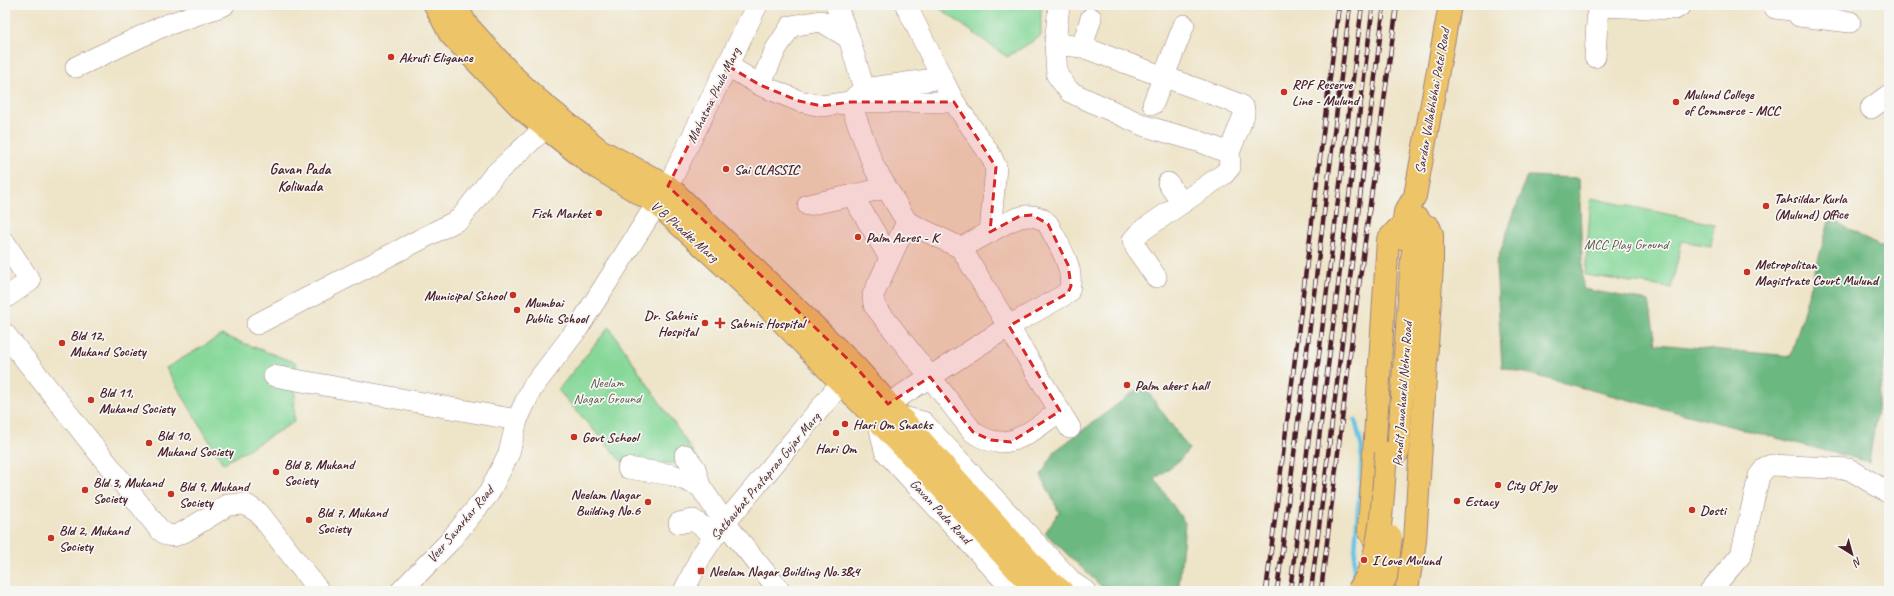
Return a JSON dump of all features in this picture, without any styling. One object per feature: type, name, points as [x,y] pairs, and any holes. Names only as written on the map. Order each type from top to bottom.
[{"type":"main road","name":"V B Phadke Marg","points":[[435,5],[450,34],[551,122],[591,164],[663,195],[855,366],[889,415],[1031,586]]},
{"type":"main road","name":"V B Phadke Marg","points":[[456,5],[466,24],[512,75],[529,103]]},
{"type":"main road","name":"Sardar Vallabhbhai Patel Road","points":[[1410,223],[1405,212],[1414,196],[1450,5]]},
{"type":"main road","name":"V B Phadke Marg","points":[[663,195],[841,384],[889,415]]},
{"type":"main road","name":"Pandit Jawaharlal Nehru Road","points":[[1378,591],[1386,577],[1390,546],[1392,452],[1400,257],[1410,223]]},
{"type":"main road","name":"Pandit Jawaharlal Nehru Road","points":[[1358,591],[1373,560],[1392,452],[1412,258],[1410,223]]},
{"type":"main road","points":[[1410,223],[1429,227],[1432,234],[1432,265],[1415,541],[1408,587],[1382,554],[1369,530],[1388,240],[1397,228],[1410,223]]},
{"type":"main road","points":[[1031,586],[1062,591]]},
{"type":"street","points":[[76,67],[161,27],[224,5]]},
{"type":"street","name":"Mahatma Phule Marg","points":[[663,195],[758,5]]},
{"type":"street","points":[[836,5],[849,38],[857,95],[868,155],[886,188],[907,222],[961,248],[1010,326],[1065,420],[1011,442],[981,438],[973,432],[874,305],[873,295],[907,222]]},
{"type":"street","points":[[906,5],[954,102],[991,156],[996,167],[990,232]]},
{"type":"street","points":[[1060,5],[1055,44],[1057,75],[1070,92],[1145,126],[1201,142],[1221,162]]},
{"type":"street","points":[[1595,57],[1598,5],[1675,9],[1681,5]]},
{"type":"street","points":[[1776,8],[1799,15],[1850,22]]},
{"type":"street","points":[[1082,47],[1091,18]]},
{"type":"street","points":[[760,85],[776,49],[791,26],[794,24],[805,25],[822,21],[849,38]]},
{"type":"street","points":[[1153,104],[1184,25]]},
{"type":"street","points":[[1055,44],[1082,47],[1241,106],[1244,109],[1244,115],[1221,162],[1176,194],[1133,240],[1136,248],[1156,277]]},
{"type":"street","points":[[728,66],[760,85],[799,101],[822,106],[857,95],[942,78]]},
{"type":"street","points":[[857,95],[954,102]]},
{"type":"street","points":[[257,324],[460,219],[494,175],[551,122]]},
{"type":"street","points":[[808,205],[886,188]]},
{"type":"street","name":"Veer Savarkar Road","points":[[401,591],[449,542],[489,493],[508,453],[517,420],[532,388],[578,328],[663,195]]},
{"type":"street","points":[[852,195],[890,258]]},
{"type":"street","points":[[889,415],[930,377],[1010,326],[1068,293],[1071,286],[1068,265],[1048,224],[1043,218],[1032,215],[1020,216],[961,248]]},
{"type":"street","points":[[5,243],[30,281],[5,298]]},
{"type":"street","points":[[5,334],[159,529],[167,535],[174,536],[184,532],[215,511],[228,505],[245,504],[260,513],[319,591]]},
{"type":"street","name":"Satbaubat Prataprao Gujar Marg","points":[[684,591],[701,556],[720,529],[855,366]]},
{"type":"street","points":[[274,376],[517,420]]},
{"type":"street","points":[[889,415],[923,422],[1073,583],[1085,591]]},
{"type":"street","name":"Gavan Pada Road","points":[[889,415],[885,451],[1031,586]]},
{"type":"street","points":[[685,455],[695,468],[700,486],[720,529],[780,591]]},
{"type":"street","points":[[1710,591],[1741,555],[1759,476],[1766,467],[1772,465],[1849,469],[1889,493]]},
{"type":"street","points":[[628,468],[673,475],[700,486]]},
{"type":"street","points":[[679,523],[693,520],[720,529]]},
{"type":"highlighted area","points":[[728,66],[760,85],[799,101],[822,106],[850,102],[954,102],[996,167],[990,232],[1020,216],[1032,215],[1048,224],[1068,265],[1071,286],[1068,293],[1009,326],[1060,411],[1011,442],[991,440],[973,432],[930,377],[888,404],[855,366],[668,186]]},
{"type":"green space","points":[[935,5],[1044,5],[1041,11],[1041,36],[1007,57]]},
{"type":"green space","points":[[1527,176],[1579,178],[1583,289],[1649,301],[1656,344],[1791,356],[1830,218],[1878,246],[1889,246],[1889,341],[1887,343],[1869,462],[1502,367],[1496,264]]},
{"type":"green space","name":"MCC Play Ground","points":[[1591,198],[1714,224],[1711,246],[1682,241],[1671,288],[1585,275]]},
{"type":"green space","name":"Neelam Nagar Ground","points":[[609,327],[702,465],[621,461],[558,390]]},
{"type":"green space","points":[[222,335],[296,363],[294,422],[223,464],[166,368]]},
{"type":"green space","points":[[1143,385],[1189,449],[1181,459],[1155,479],[1185,523],[1179,585],[1171,591],[1123,591],[1101,586],[1045,533],[1059,512],[1041,475],[1055,451]]},
{"type":"waterway","points":[[1353,581],[1362,448],[1355,420]]},
{"type":"railway","points":[[1266,591],[1339,5]]},
{"type":"railway","points":[[1277,591],[1350,5]]},
{"type":"railway","points":[[1290,591],[1362,5]]},
{"type":"railway","points":[[1300,591],[1373,5]]},
{"type":"railway","points":[[1311,591],[1384,5]]},
{"type":"railway","points":[[1321,591],[1353,330],[1397,5]]},
{"type":"place","name":"Akruti Eligance","points":[[391,57]]},
{"type":"place","name":"RPF Reserve Line - Mulund","points":[[1284,92]]},
{"type":"place","name":"Mulund College of Commerce - MCC","points":[[1676,102]]},
{"type":"place","name":"Sai CLASSIC","points":[[726,169]]},
{"type":"place","name":"Tahsildar Kurla (Mulund) Office","points":[[1766,206]]},
{"type":"place","name":"Fish Market","points":[[599,213]]},
{"type":"place","name":"Palm Acres - K","points":[[858,237]]},
{"type":"place","name":"Metropolitan Magistrate Court Mulund","points":[[1747,272]]},
{"type":"place","name":"Municipal School","points":[[513,295]]},
{"type":"place","name":"Mumbai Public School","points":[[517,310]]},
{"type":"place","name":"Dr. Sabnis Hospital","points":[[705,323]]},
{"type":"place","name":"Sabnis Hospital","points":[[720,323]]},
{"type":"place","name":"Bld 12, Mukand Society","points":[[62,343]]},
{"type":"place","name":"Palm akers hall","points":[[1127,385]]},
{"type":"place","name":"Bld 11, Mukand Society","points":[[91,400]]},
{"type":"place","name":"Hari Om Snacks","points":[[845,424]]},
{"type":"place","name":"Hari Om","points":[[836,433]]},
{"type":"place","name":"Govt School","points":[[574,437]]},
{"type":"place","name":"Bld 10, Mukand Society","points":[[149,443]]},
{"type":"place","name":"Bld 8, Mukand Society","points":[[276,472]]},
{"type":"place","name":"City Of Joy","points":[[1498,485]]},
{"type":"place","name":"Bld 3, Mukand Society","points":[[85,490]]},
{"type":"place","name":"Bld 9, Mukand Society","points":[[171,494]]},
{"type":"place","name":"Estacy","points":[[1457,501]]},
{"type":"place","name":"Neelam Nagar Building No.6","points":[[648,502]]},
{"type":"place","name":"Dosti","points":[[1692,510]]},
{"type":"place","name":"Bld 7, Mukand Society","points":[[309,520]]},
{"type":"place","name":"Bld 2, Mukand Society","points":[[51,538]]},
{"type":"place","name":"I Love Mulund","points":[[1364,560]]},
{"type":"place","name":"Neelam Nagar Building No.3&4","points":[[701,571]]},
{"type":"district","name":"Gavan Pada Koliwada","points":[[300,178]]}]
